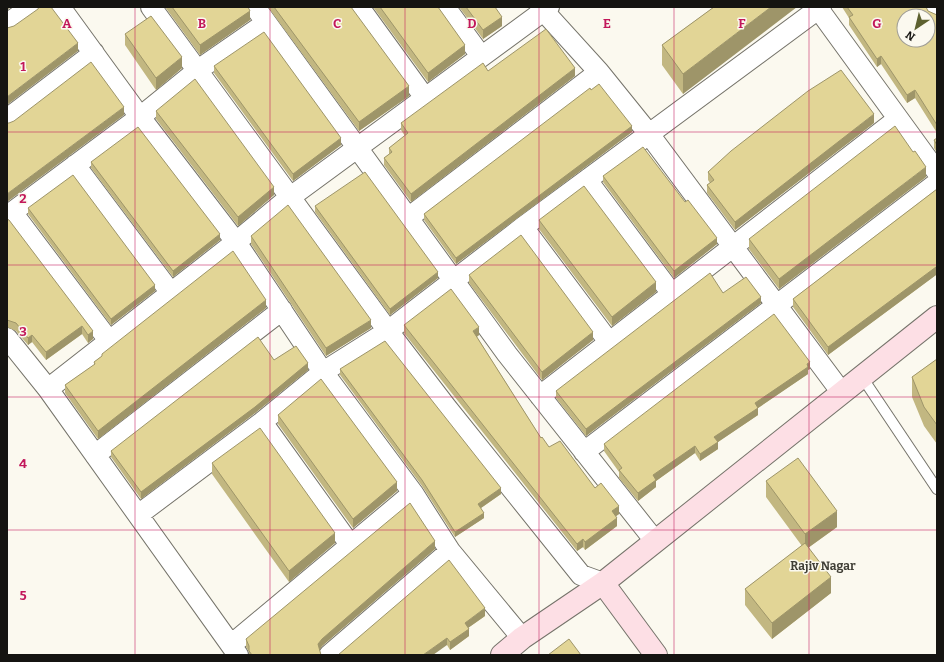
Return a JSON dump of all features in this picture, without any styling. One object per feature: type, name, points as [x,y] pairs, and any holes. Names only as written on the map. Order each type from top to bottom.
[{"type":"street","points":[[7,24],[31,7]]},
{"type":"street","points":[[60,7],[140,116],[236,242],[323,372],[413,493],[450,551],[522,638]]},
{"type":"street","points":[[151,7],[198,70],[289,198],[452,414],[581,575],[603,583],[656,655]]},
{"type":"street","points":[[254,7],[453,280],[540,396],[655,541]]},
{"type":"street","points":[[360,7],[425,98]]},
{"type":"street","points":[[445,7],[481,56]]},
{"type":"street","points":[[934,7],[937,12]]},
{"type":"street","points":[[48,390],[236,242],[289,198],[544,8],[599,72],[649,134],[842,393]]},
{"type":"street","points":[[138,514],[262,422],[323,372],[388,331],[586,180],[819,8],[937,172]]},
{"type":"street","points":[[110,342],[10,214],[140,116],[198,70],[266,23]]},
{"type":"street","points":[[7,119],[94,53]]},
{"type":"street","points":[[408,218],[599,72]]},
{"type":"street","points":[[540,396],[898,119]]},
{"type":"street","points":[[75,165],[171,293]]},
{"type":"street","points":[[586,180],[672,294]]},
{"type":"street","points":[[584,452],[937,183]]},
{"type":"street","points":[[523,228],[609,342]]},
{"type":"street","points":[[95,455],[282,310]]},
{"type":"street","points":[[502,655],[522,638],[603,583],[937,317]]},
{"type":"street","points":[[7,338],[48,390],[235,650],[351,546],[413,493]]},
{"type":"street","points":[[262,422],[351,546]]},
{"type":"street","points":[[329,655],[450,551]]},
{"type":"lane","points":[[862,377],[937,489]]},
{"type":"building","points":[[39,7],[51,7],[78,43],[7,97],[7,28],[14,26]]},
{"type":"building","points":[[172,7],[248,7],[250,11],[200,45]]},
{"type":"building","points":[[274,7],[351,7],[409,86],[359,122]]},
{"type":"building","points":[[380,7],[438,7],[465,45],[428,73]]},
{"type":"building","points":[[466,7],[495,7],[502,17],[483,30]]},
{"type":"building","points":[[714,7],[771,7],[683,74],[662,45]]},
{"type":"building","points":[[847,7],[926,7],[896,8],[896,48],[936,48],[937,15],[937,125],[915,90],[907,95],[881,56],[877,59],[849,17],[853,15]]},
{"type":"building","points":[[151,16],[182,57],[156,78],[125,34]]},
{"type":"building","points":[[546,29],[575,68],[411,194],[384,158],[392,152],[389,148],[408,133],[401,123],[483,63],[488,71]]},
{"type":"building","points":[[264,32],[341,138],[293,174],[214,66]]},
{"type":"building","points":[[91,62],[124,107],[7,194],[7,123],[14,121]]},
{"type":"building","points":[[841,70],[874,114],[735,222],[707,185],[714,180],[708,172],[731,151],[808,91]]},
{"type":"building","points":[[195,79],[274,187],[238,217],[156,111]]},
{"type":"building","points":[[599,84],[632,126],[456,258],[424,214],[590,88],[591,90]]},
{"type":"building","points":[[895,126],[913,152],[915,151],[926,167],[779,279],[749,239]]},
{"type":"building","points":[[138,127],[220,234],[173,271],[91,162]]},
{"type":"building","points":[[937,138],[937,145],[934,140]]},
{"type":"building","points":[[643,147],[685,202],[688,200],[717,238],[674,271],[603,176]]},
{"type":"building","points":[[365,172],[438,272],[390,309],[315,206]]},
{"type":"building","points":[[73,175],[155,285],[111,319],[28,208]]},
{"type":"building","points":[[584,186],[656,282],[612,317],[539,220]]},
{"type":"building","points":[[937,189],[937,269],[936,267],[828,347],[793,299]]},
{"type":"building","points":[[288,205],[371,320],[326,348],[251,236]]},
{"type":"building","points":[[7,219],[93,331],[88,335],[82,326],[46,352],[32,335],[28,338],[16,323],[7,320]]},
{"type":"building","points":[[521,235],[593,332],[542,372],[469,275]]},
{"type":"building","points":[[233,251],[266,300],[98,431],[65,385],[95,364],[94,362],[102,356],[102,354]]},
{"type":"building","points":[[710,273],[723,293],[746,277],[761,297],[586,429],[556,391]]},
{"type":"building","points":[[451,289],[479,327],[473,331],[541,438],[542,437],[549,447],[560,441],[595,488],[601,483],[619,506],[612,511],[617,518],[585,542],[583,539],[577,544],[404,325]]},
{"type":"building","points":[[774,314],[810,362],[807,364],[808,367],[755,403],[758,408],[714,437],[718,442],[700,454],[695,446],[653,475],[656,480],[638,493],[619,470],[622,468],[604,444]]},
{"type":"building","points":[[258,337],[274,360],[296,346],[308,363],[255,407],[141,492],[111,451]]},
{"type":"building","points":[[385,341],[501,488],[478,504],[484,513],[455,532],[422,480],[340,369]]},
{"type":"building","points":[[937,359],[937,425],[924,407],[912,377]]},
{"type":"building","points":[[321,379],[397,482],[353,519],[278,415]]},
{"type":"building","points":[[260,428],[335,533],[289,571],[212,463]]},
{"type":"building","points":[[798,458],[837,511],[805,534],[766,481]]},
{"type":"building","points":[[410,503],[435,541],[322,639],[318,644],[321,655],[252,655],[249,651],[249,646],[246,639]]},
{"type":"building","points":[[805,543],[831,577],[772,623],[745,589]]},
{"type":"building","points":[[449,560],[485,608],[465,623],[469,629],[450,642],[447,638],[423,655],[338,655]]},
{"type":"building","points":[[569,639],[581,655],[548,655]]},
{"type":"district","name":"Rajiv Nagar","points":[[823,566]]}]
